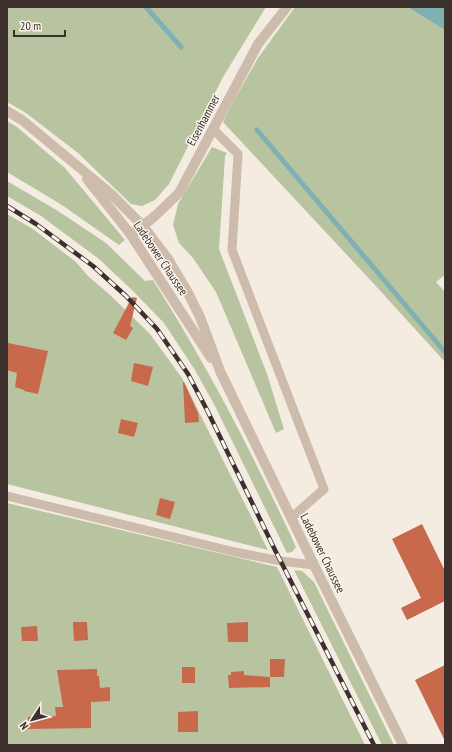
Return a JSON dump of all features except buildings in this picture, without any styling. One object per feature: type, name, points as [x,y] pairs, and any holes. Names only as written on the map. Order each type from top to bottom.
[{"type":"street","name":"Eisenhammer","points":[[131,235],[155,216],[179,193],[258,44],[287,7]]},
{"type":"street","name":"Ladebower Chaussee","points":[[7,111],[22,120],[110,193],[143,226],[168,259],[186,289],[200,317],[220,371],[314,566],[403,745]]},
{"type":"street","name":"Ladebower Chaussee","points":[[75,164],[131,235],[220,371]]},
{"type":"lane","points":[[213,129],[238,154],[232,250],[324,489],[291,518]]},
{"type":"lane","points":[[7,496],[235,552],[314,566]]},
{"type":"green space","points":[[7,7],[266,7],[223,77],[169,184],[155,200],[142,206],[131,204],[78,153],[26,113],[7,102]]},
{"type":"green space","points":[[295,7],[445,7],[445,275],[436,282],[445,292],[445,362],[223,122],[258,58]]},
{"type":"green space","points":[[7,121],[17,127],[65,168],[125,240],[119,245],[62,205],[7,172]]},
{"type":"green space","points":[[212,147],[227,153],[225,156],[219,249],[267,374],[284,429],[276,433],[216,292],[193,258],[179,243],[173,225],[178,204]]},
{"type":"green space","points":[[7,181],[58,211],[106,243],[145,281],[153,280],[192,345],[241,434],[296,547],[292,552],[287,553],[215,406],[195,370],[164,323],[99,259],[41,216],[7,196]]},
{"type":"green space","points":[[7,214],[33,229],[76,262],[88,276],[109,294],[150,334],[182,378],[268,550],[7,484]]},
{"type":"green space","points":[[7,503],[277,567],[365,745],[7,745]]},
{"type":"green space","points":[[294,570],[302,571],[314,582],[394,745],[382,745]]},
{"type":"water","points":[[408,7],[445,7],[445,30]]},
{"type":"waterway","points":[[146,7],[181,47]]},
{"type":"waterway","points":[[257,130],[445,352]]},
{"type":"railway","points":[[7,206],[36,224],[93,266],[126,296],[157,329],[188,374],[374,745]]}]
